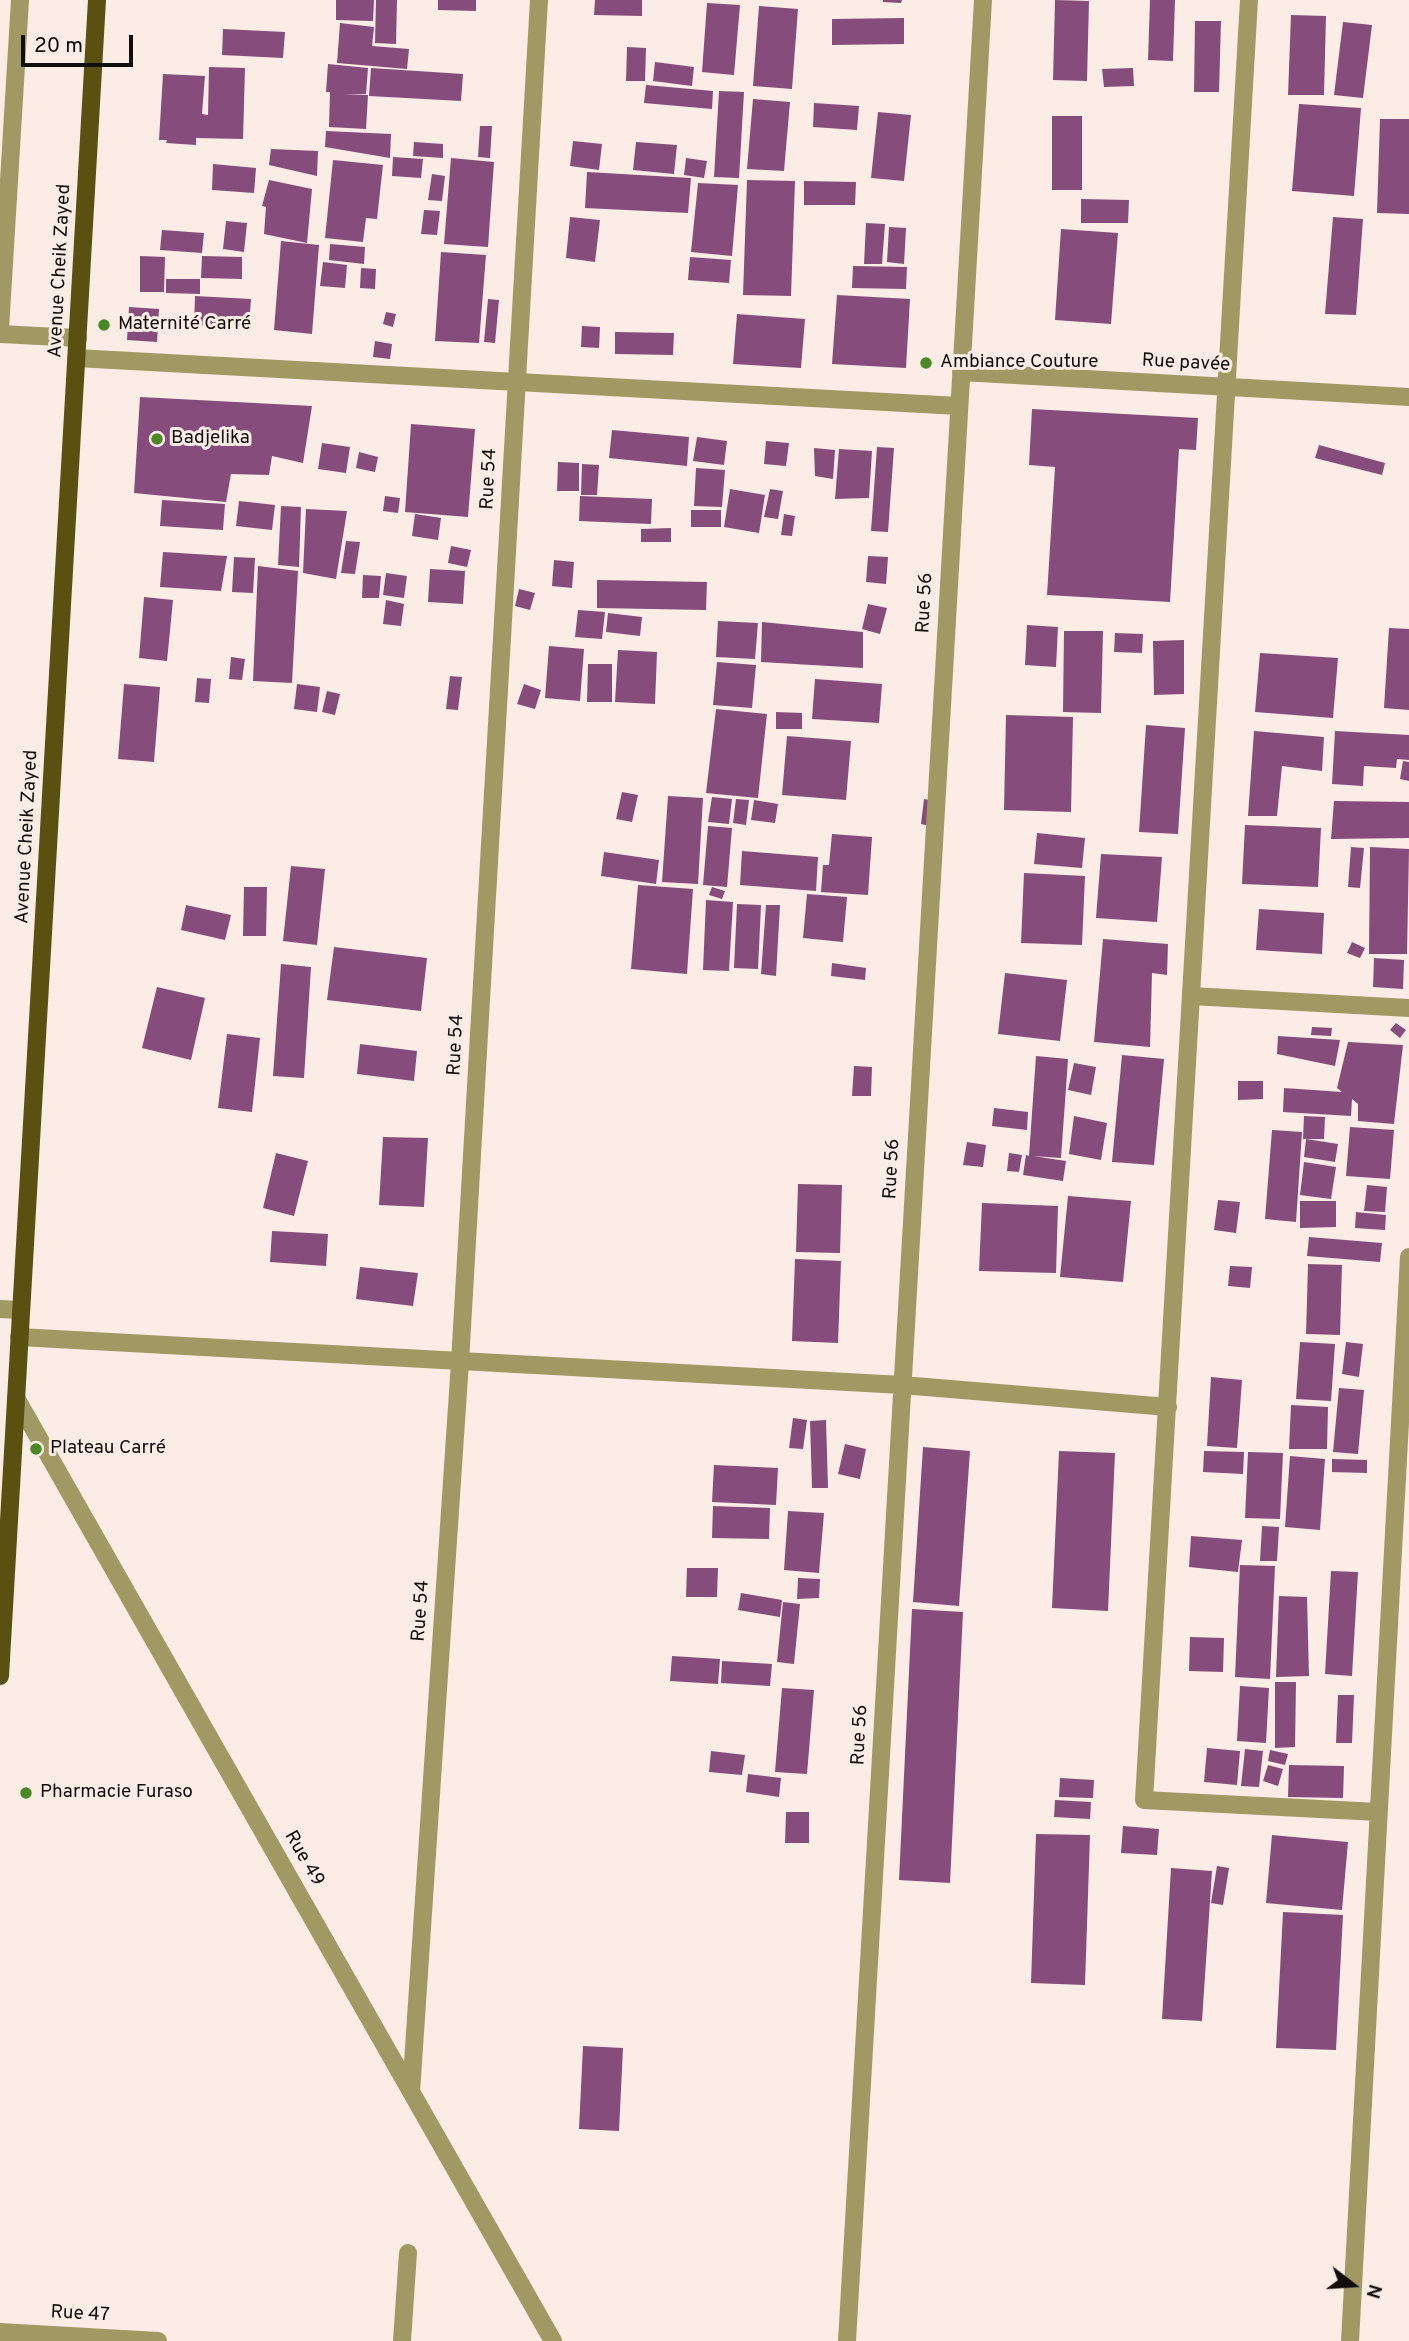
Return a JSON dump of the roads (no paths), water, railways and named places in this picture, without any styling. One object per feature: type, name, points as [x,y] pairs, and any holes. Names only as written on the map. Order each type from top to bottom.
[{"type":"main road","name":"Avenue Cheik Zayed","points":[[0,1676],[97,0]]},
{"type":"street","points":[[20,0],[0,332],[78,338]]},
{"type":"street","name":"Rue 54","points":[[411,2092],[460,1362],[539,0]]},
{"type":"street","name":"Rue 56","points":[[847,2341],[983,0]]},
{"type":"street","points":[[1249,0],[1144,1800],[1378,1812]]},
{"type":"street","points":[[76,358],[959,406]]},
{"type":"street","name":"Rue pavée","points":[[961,372],[1409,397]]},
{"type":"street","points":[[1191,996],[1409,1009]]},
{"type":"street","points":[[1350,2341],[1378,1812],[1405,1409],[1409,1257]]},
{"type":"street","points":[[0,1309],[21,1310]]},
{"type":"street","points":[[19,1337],[902,1385],[1168,1407]]},
{"type":"street","name":"Rue 49","points":[[16,1398],[553,2341]]},
{"type":"street","points":[[402,2341],[408,2253]]},
{"type":"street","name":"Rue 47","points":[[0,2332],[158,2341]]},
{"type":"place","name":"Maternité Carré","points":[[104,325]]},
{"type":"place","name":"Ambiance Couture","points":[[926,363]]},
{"type":"place","name":"Badjelika","points":[[157,439]]},
{"type":"place","name":"Plateau Carré","points":[[36,1449]]},
{"type":"place","name":"Pharmacie Furaso","points":[[26,1793]]}]
